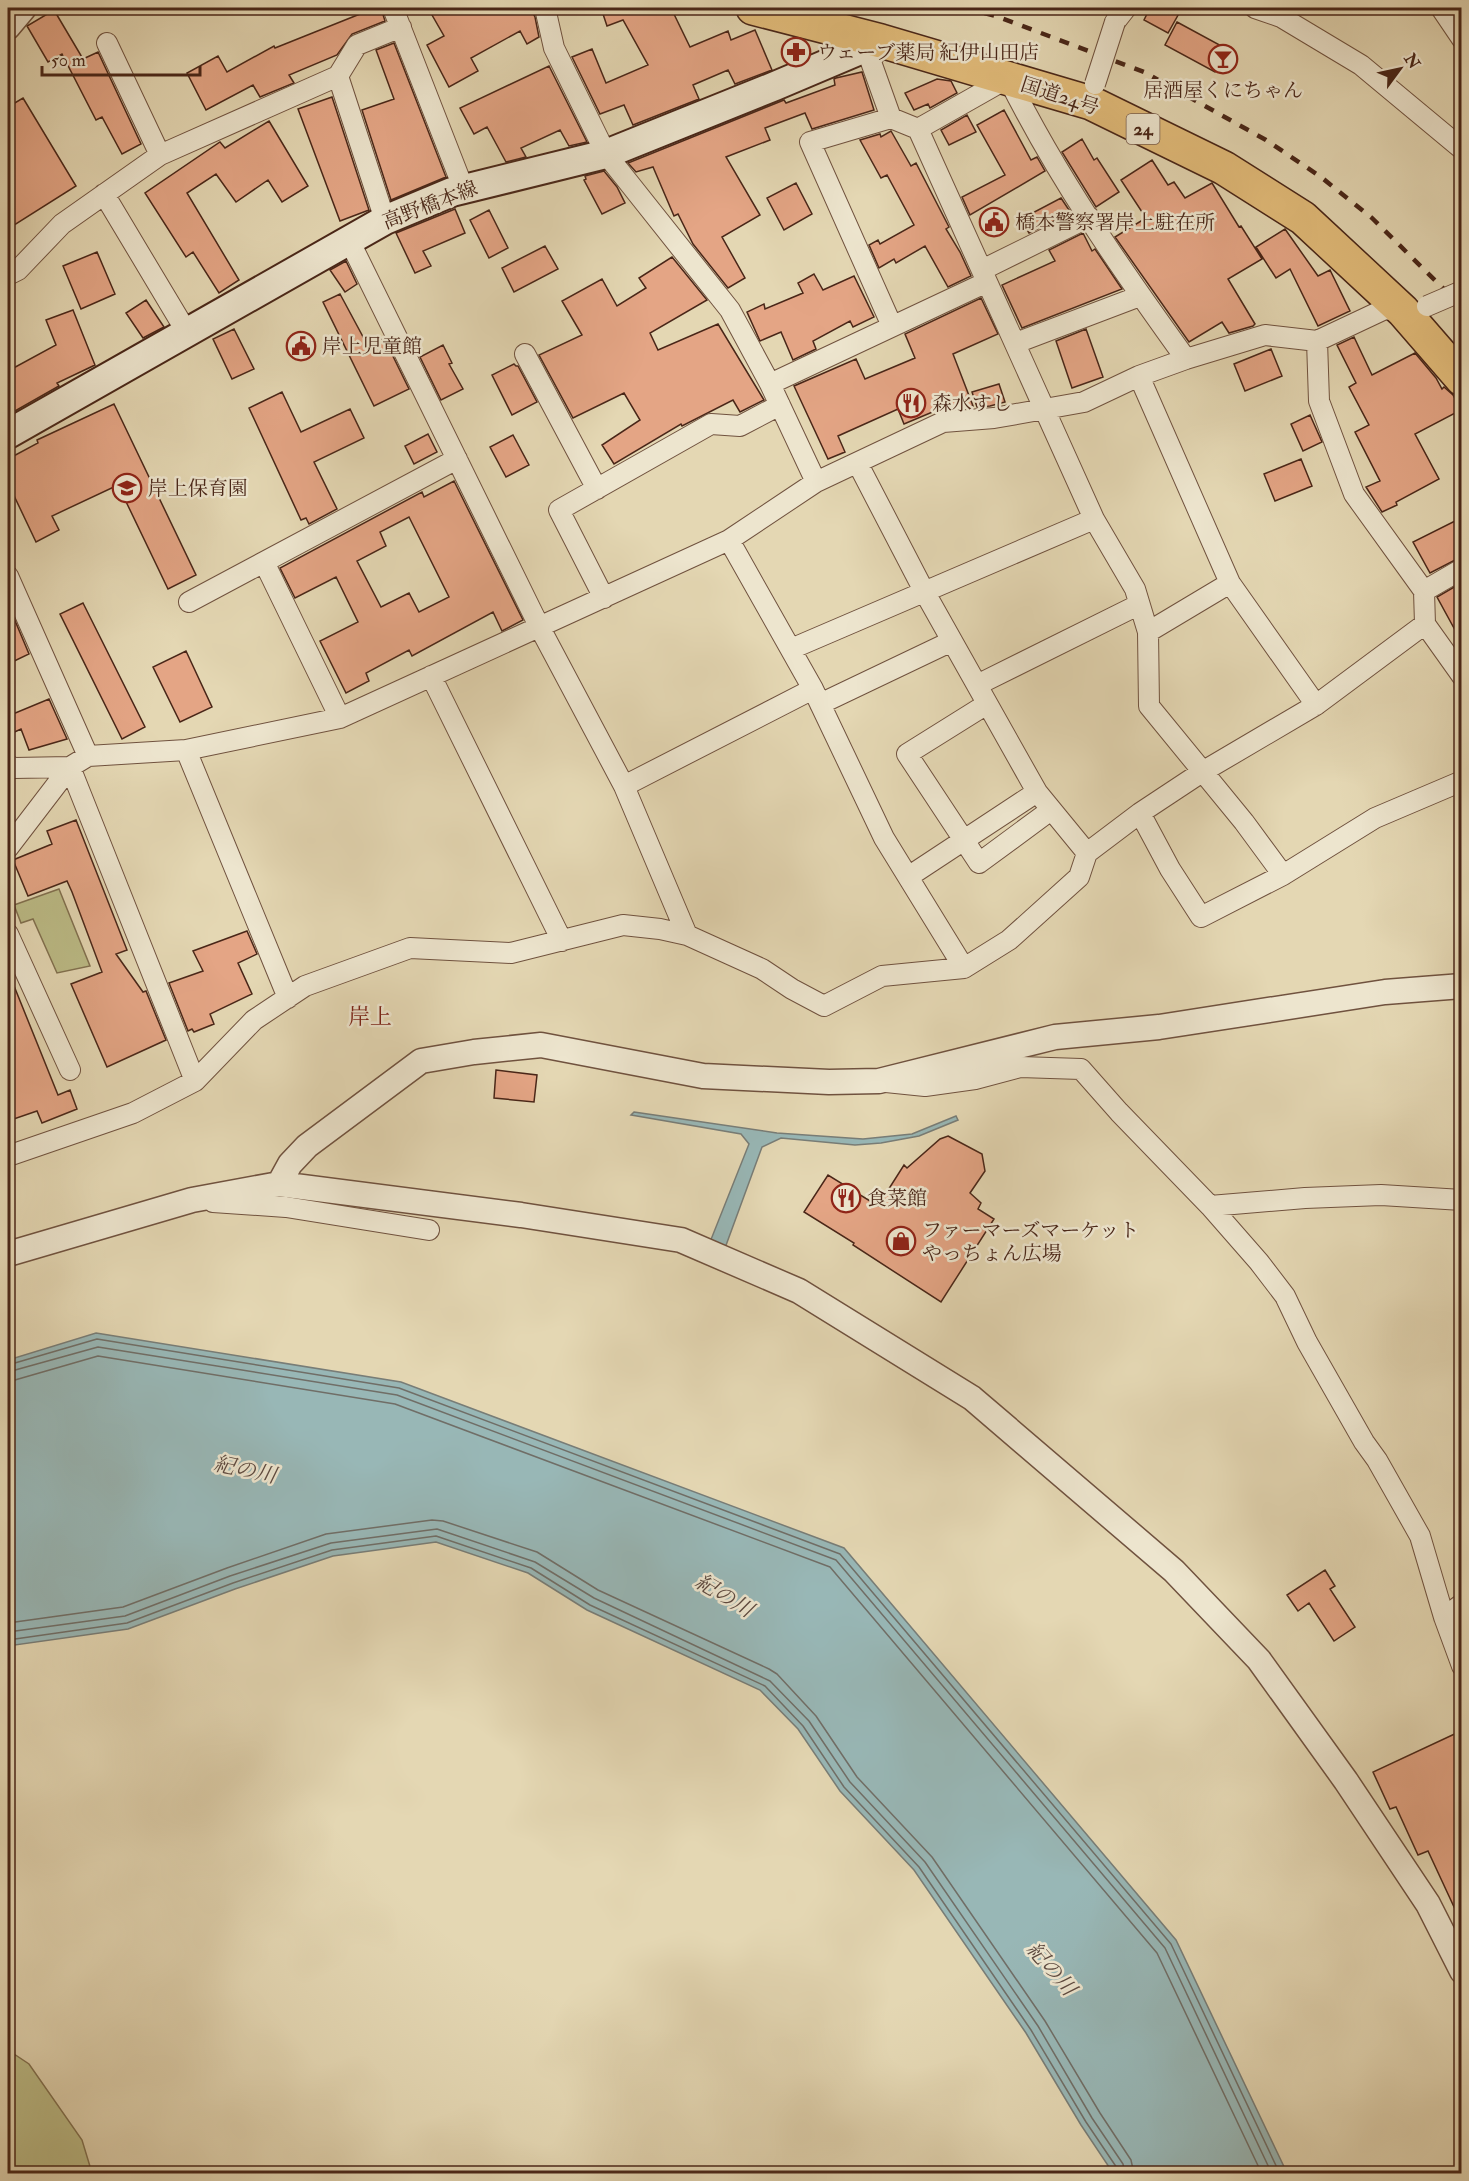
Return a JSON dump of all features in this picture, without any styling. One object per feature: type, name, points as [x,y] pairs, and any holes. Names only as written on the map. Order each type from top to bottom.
[{"type":"highway","name":"国道24号","points":[[753,8],[881,41],[1008,78],[1093,94],[1224,168],[1303,218],[1415,309],[1461,379]]},
{"type":"main road","name":"高野橋本線","points":[[8,434],[186,331],[386,220],[464,189],[606,154],[881,41]]},
{"type":"street","points":[[8,27],[24,8]]},
{"type":"street","points":[[393,8],[464,189]]},
{"type":"street","points":[[545,8],[554,48],[606,154],[730,310],[770,384],[816,482]]},
{"type":"street","points":[[1255,8],[1281,18],[1361,65],[1461,149]]},
{"type":"street","points":[[1441,8],[1461,39]]},
{"type":"street","points":[[1093,94],[1120,15]]},
{"type":"street","points":[[8,275],[18,270],[62,224],[160,155],[338,76],[357,45],[400,27]]},
{"type":"street","points":[[881,41],[871,62],[891,118]]},
{"type":"street","points":[[107,43],[160,155]]},
{"type":"street","points":[[338,76],[386,220]]},
{"type":"street","points":[[918,129],[1008,78],[1025,112],[1089,217],[1140,296],[1186,359]]},
{"type":"street","points":[[892,327],[810,142],[891,118],[918,129],[1094,519],[1135,589],[1148,632],[1149,706],[1244,822],[1283,875]]},
{"type":"street","points":[[104,194],[186,331]]},
{"type":"street","points":[[770,384],[892,327],[1089,217]]},
{"type":"street","points":[[349,240],[540,628],[624,786],[687,935]]},
{"type":"street","points":[[8,848],[70,767],[88,756],[186,750],[340,718],[729,540],[816,482],[943,422],[994,418],[1084,402],[1139,376],[1265,335],[1317,341],[1385,309],[1415,309],[1461,291]]},
{"type":"street","points":[[1016,344],[1140,296]]},
{"type":"street","points":[[1317,341],[1319,401],[1354,494],[1424,591],[1425,624],[1461,676]]},
{"type":"street","points":[[525,354],[597,489]]},
{"type":"street","points":[[1139,376],[1230,583],[1316,705]]},
{"type":"street","points":[[604,598],[559,510],[711,424],[740,426],[780,405]]},
{"type":"street","points":[[189,602],[457,459]]},
{"type":"street","points":[[858,464],[924,591],[1037,792],[1087,853]]},
{"type":"street","points":[[791,649],[1094,519]]},
{"type":"street","points":[[729,540],[816,697],[884,838],[964,968]]},
{"type":"street","points":[[264,562],[340,718]]},
{"type":"street","points":[[1424,591],[1461,569]]},
{"type":"street","points":[[8,576],[88,756]]},
{"type":"street","points":[[1148,632],[1230,583]]},
{"type":"street","points":[[977,685],[1138,605]]},
{"type":"street","points":[[8,1156],[133,1113],[195,1081],[254,1020],[305,986],[410,948],[511,953],[623,926],[660,929],[687,935],[762,969],[792,989],[824,1006],[882,975],[964,968],[1009,940],[1079,877],[1087,853],[1140,813],[1202,772],[1316,705],[1425,624]]},
{"type":"street","points":[[624,786],[816,697],[952,641]]},
{"type":"street","points":[[431,676],[562,940]]},
{"type":"street","points":[[987,704],[907,754],[979,863],[1051,810]]},
{"type":"street","points":[[186,750],[288,998]]},
{"type":"street","points":[[8,765],[15,768],[70,767]]},
{"type":"street","points":[[70,767],[195,1081]]},
{"type":"street","points":[[1140,813],[1170,869],[1201,917],[1283,875],[1375,818],[1461,781]]},
{"type":"street","points":[[908,877],[1037,792]]},
{"type":"street","points":[[8,934],[70,1070]]},
{"type":"street","points":[[879,1081],[1056,1037],[1159,1028],[1385,992],[1461,986]]},
{"type":"street","points":[[279,1184],[290,1164],[307,1146],[421,1061],[474,1052],[541,1045],[703,1076],[829,1082],[879,1081],[925,1086],[975,1079],[1020,1067],[1082,1069],[1119,1112],[1210,1206],[1285,1296],[1307,1342],[1420,1536],[1461,1666]]},
{"type":"street","points":[[8,1254],[192,1200],[279,1184],[520,1215],[681,1240],[799,1291],[972,1398],[1174,1571],[1258,1660],[1346,1781],[1428,1904],[1461,1971]]},
{"type":"street","points":[[1210,1206],[1381,1194],[1461,1200]]},
{"type":"street","points":[[192,1200],[286,1207],[429,1230]]},
{"type":"street","points":[[1444,1617],[1461,1604]]},
{"type":"green space","points":[[59,889],[90,966],[57,973],[33,919],[21,923],[14,905]]},
{"type":"green space","points":[[8,2050],[29,2064],[82,2140],[92,2173],[8,2173]]},
{"type":"water","points":[[634,1112],[777,1133],[863,1139],[912,1134],[956,1116],[958,1120],[919,1136],[881,1143],[855,1145],[781,1138],[762,1147],[725,1248],[710,1242],[749,1144],[741,1134],[631,1115]]},
{"type":"water","name":"紀の川","points":[[96,1333],[401,1382],[844,1548],[1176,1940],[1287,2173],[1113,2173],[1081,2125],[1026,2033],[914,1870],[840,1791],[798,1729],[760,1690],[587,1610],[528,1573],[436,1542],[333,1556],[128,1629],[8,1646],[8,1360]]},
{"type":"building","points":[[358,8],[381,8],[385,21],[352,34],[337,55],[289,75],[294,83],[260,97],[253,85],[206,110],[187,73],[218,56],[227,72],[274,46],[275,48],[360,14]]},
{"type":"building","points":[[428,8],[530,8],[535,17],[539,37],[527,44],[520,31],[471,58],[478,71],[449,87],[427,45],[444,36]]},
{"type":"building","points":[[601,8],[671,8],[690,47],[728,31],[731,40],[755,30],[772,70],[735,84],[728,70],[693,85],[699,99],[633,125],[624,105],[600,114],[572,57],[592,49],[606,83],[648,65],[623,20],[607,26]]},
{"type":"building","points":[[1150,8],[1182,8],[1168,33],[1144,20]]},
{"type":"building","points":[[54,10],[83,59],[98,52],[141,144],[122,154],[102,117],[96,120],[62,54],[48,62],[27,26]]},
{"type":"building","points":[[1177,22],[1227,49],[1215,72],[1165,45]]},
{"type":"building","points":[[394,43],[446,177],[391,200],[362,110],[394,99],[376,50]]},
{"type":"building","points":[[549,66],[587,142],[569,146],[560,130],[521,148],[526,157],[506,162],[487,127],[474,134],[460,108]]},
{"type":"building","points":[[862,72],[874,110],[812,129],[805,113],[765,128],[770,140],[726,157],[760,215],[722,237],[745,278],[728,288],[693,244],[678,214],[674,216],[653,167],[636,172],[628,163],[784,100],[786,103],[835,85],[834,79],[836,78]]},
{"type":"building","points":[[937,79],[951,81],[957,93],[930,108],[928,104],[914,110],[905,93]]},
{"type":"building","points":[[332,97],[369,210],[340,221],[298,109]]},
{"type":"building","points":[[23,98],[76,186],[8,229],[8,107]]},
{"type":"building","points":[[1004,110],[1031,160],[1037,157],[1045,171],[970,215],[962,197],[1005,175],[977,125]]},
{"type":"building","points":[[967,115],[976,132],[949,145],[941,130]]},
{"type":"building","points":[[269,121],[308,186],[282,202],[268,180],[236,202],[216,174],[187,193],[239,280],[219,293],[193,252],[186,257],[145,193],[220,142],[225,148]]},
{"type":"building","points":[[891,131],[911,166],[916,163],[949,227],[946,229],[971,276],[948,287],[925,246],[896,263],[894,259],[879,268],[869,245],[878,240],[880,244],[914,225],[887,175],[881,178],[860,140],[880,134],[881,137]]},
{"type":"building","points":[[1082,139],[1094,160],[1097,158],[1119,192],[1096,207],[1062,152]]},
{"type":"building","points":[[1152,160],[1168,185],[1174,182],[1185,198],[1212,183],[1262,259],[1228,279],[1255,324],[1253,326],[1229,333],[1222,322],[1189,342],[1115,237],[1146,218],[1121,180]]},
{"type":"building","points":[[604,171],[617,187],[625,203],[602,214],[584,180],[585,176]]},
{"type":"building","points":[[796,183],[812,214],[784,230],[767,198]]},
{"type":"building","points":[[1061,198],[1071,213],[1029,233],[1021,219]]},
{"type":"building","points":[[455,209],[465,233],[423,251],[431,266],[415,273],[396,233]]},
{"type":"building","points":[[489,210],[508,248],[489,258],[470,220]]},
{"type":"building","points":[[1285,229],[1318,276],[1330,270],[1350,311],[1318,326],[1290,269],[1276,278],[1256,247]]},
{"type":"building","points":[[1083,233],[1092,251],[1095,249],[1122,289],[1022,328],[1002,285],[1055,261],[1049,250]]},
{"type":"building","points":[[545,246],[558,269],[514,292],[502,268]]},
{"type":"building","points":[[97,252],[115,294],[81,309],[63,266]]},
{"type":"building","points":[[672,257],[707,300],[650,333],[658,350],[718,324],[764,400],[740,412],[733,400],[682,426],[681,424],[614,464],[602,445],[640,420],[624,393],[573,418],[539,355],[582,335],[562,301],[602,279],[617,306],[646,288],[639,278]]},
{"type":"building","points":[[346,261],[357,284],[345,292],[330,270]]},
{"type":"building","points":[[814,274],[823,290],[854,276],[874,317],[853,327],[850,321],[813,341],[816,349],[793,360],[781,332],[760,341],[747,312],[764,304],[765,309],[803,293],[798,283]]},
{"type":"building","points":[[340,294],[368,346],[384,338],[409,389],[374,406],[323,302]]},
{"type":"building","points":[[981,298],[998,334],[953,354],[973,406],[943,410],[942,408],[904,424],[898,409],[838,436],[845,452],[828,459],[794,386],[856,359],[865,379],[915,358],[905,334]]},
{"type":"building","points":[[146,300],[164,327],[143,338],[126,313]]},
{"type":"building","points":[[73,310],[95,365],[57,383],[59,386],[8,415],[8,371],[56,345],[46,320]]},
{"type":"building","points":[[234,329],[254,369],[232,379],[213,339]]},
{"type":"building","points":[[1086,329],[1103,377],[1072,388],[1056,341]]},
{"type":"building","points":[[1354,337],[1372,375],[1415,353],[1436,378],[1442,389],[1444,387],[1453,395],[1461,410],[1415,434],[1439,479],[1382,512],[1366,487],[1380,481],[1355,432],[1369,425],[1349,387],[1356,383],[1337,345]]},
{"type":"building","points":[[443,345],[452,363],[449,364],[463,389],[441,400],[420,357]]},
{"type":"building","points":[[1271,349],[1282,376],[1245,391],[1234,364]]},
{"type":"building","points":[[514,364],[518,366],[537,402],[512,415],[492,375]]},
{"type":"building","points":[[999,384],[1005,402],[977,407],[972,392]]},
{"type":"building","points":[[282,392],[301,432],[350,409],[364,438],[314,462],[337,509],[309,524],[306,518],[301,520],[249,408]]},
{"type":"building","points":[[114,404],[196,575],[168,589],[118,485],[52,516],[59,530],[36,542],[8,483],[8,459],[38,443],[37,440]]},
{"type":"building","points":[[1310,415],[1322,442],[1303,451],[1291,424]]},
{"type":"building","points":[[428,434],[437,452],[414,464],[405,446]]},
{"type":"building","points":[[513,435],[529,465],[506,477],[490,447]]},
{"type":"building","points":[[1301,459],[1312,486],[1275,501],[1264,474]]},
{"type":"building","points":[[454,481],[523,620],[502,631],[493,612],[412,656],[409,650],[366,673],[369,681],[346,693],[320,641],[358,622],[336,577],[295,598],[280,568],[422,492],[424,497]],"holes":[[[409,517],[449,597],[419,612],[409,593],[381,607],[357,561],[386,546],[380,532]]]},
{"type":"building","points":[[1461,518],[1461,557],[1430,573],[1413,542]]},
{"type":"building","points":[[1461,583],[1461,641],[1437,597]]},
{"type":"building","points":[[83,603],[145,727],[122,739],[60,614]]},
{"type":"building","points":[[8,604],[29,654],[8,664]]},
{"type":"building","points":[[186,651],[212,707],[180,722],[153,667]]},
{"type":"building","points":[[49,699],[67,739],[29,750],[21,729],[8,735],[8,716]]},
{"type":"building","points":[[76,820],[127,950],[116,954],[143,992],[146,991],[166,1040],[107,1067],[71,984],[102,972],[72,892],[67,881],[28,896],[13,860],[52,844],[47,831]]},
{"type":"building","points":[[247,931],[257,954],[238,963],[252,994],[210,1014],[214,1024],[194,1032],[192,1029],[188,1031],[169,983],[203,971],[193,951]]},
{"type":"building","points":[[8,971],[58,1095],[70,1090],[77,1109],[42,1123],[37,1111],[8,1121]]},
{"type":"building","points":[[496,1070],[537,1075],[534,1102],[494,1098]]},
{"type":"building","points":[[948,1136],[982,1154],[985,1171],[970,1193],[981,1203],[978,1209],[994,1219],[941,1302],[804,1212],[828,1175],[878,1206],[904,1165],[907,1168],[940,1139]]},
{"type":"building","points":[[1325,1570],[1335,1586],[1330,1589],[1355,1627],[1334,1641],[1309,1603],[1298,1611],[1287,1595]]},
{"type":"building","points":[[1461,1731],[1461,1922],[1428,1851],[1418,1855],[1396,1807],[1390,1809],[1373,1772]]},
{"type":"railway","points":[[965,8],[996,16],[1144,72],[1266,140],[1321,177],[1372,218],[1462,307]]},
{"type":"place","name":"ウェーブ薬局 紀伊山田店","points":[[796,52]]},
{"type":"place","name":"居酒屋くにちゃん","points":[[1223,59]]},
{"type":"place","name":"橋本警察署岸上駐在所","points":[[994,222]]},
{"type":"place","name":"岸上児童館","points":[[301,346]]},
{"type":"place","name":"森水すし","points":[[911,403]]},
{"type":"place","name":"岸上保育園","points":[[127,488]]},
{"type":"place","name":"食菜館","points":[[846,1198]]},
{"type":"place","name":"ファーマーズマーケット やっちょん広場","points":[[901,1241]]},
{"type":"district","name":"岸上","points":[[370,1017]]}]
